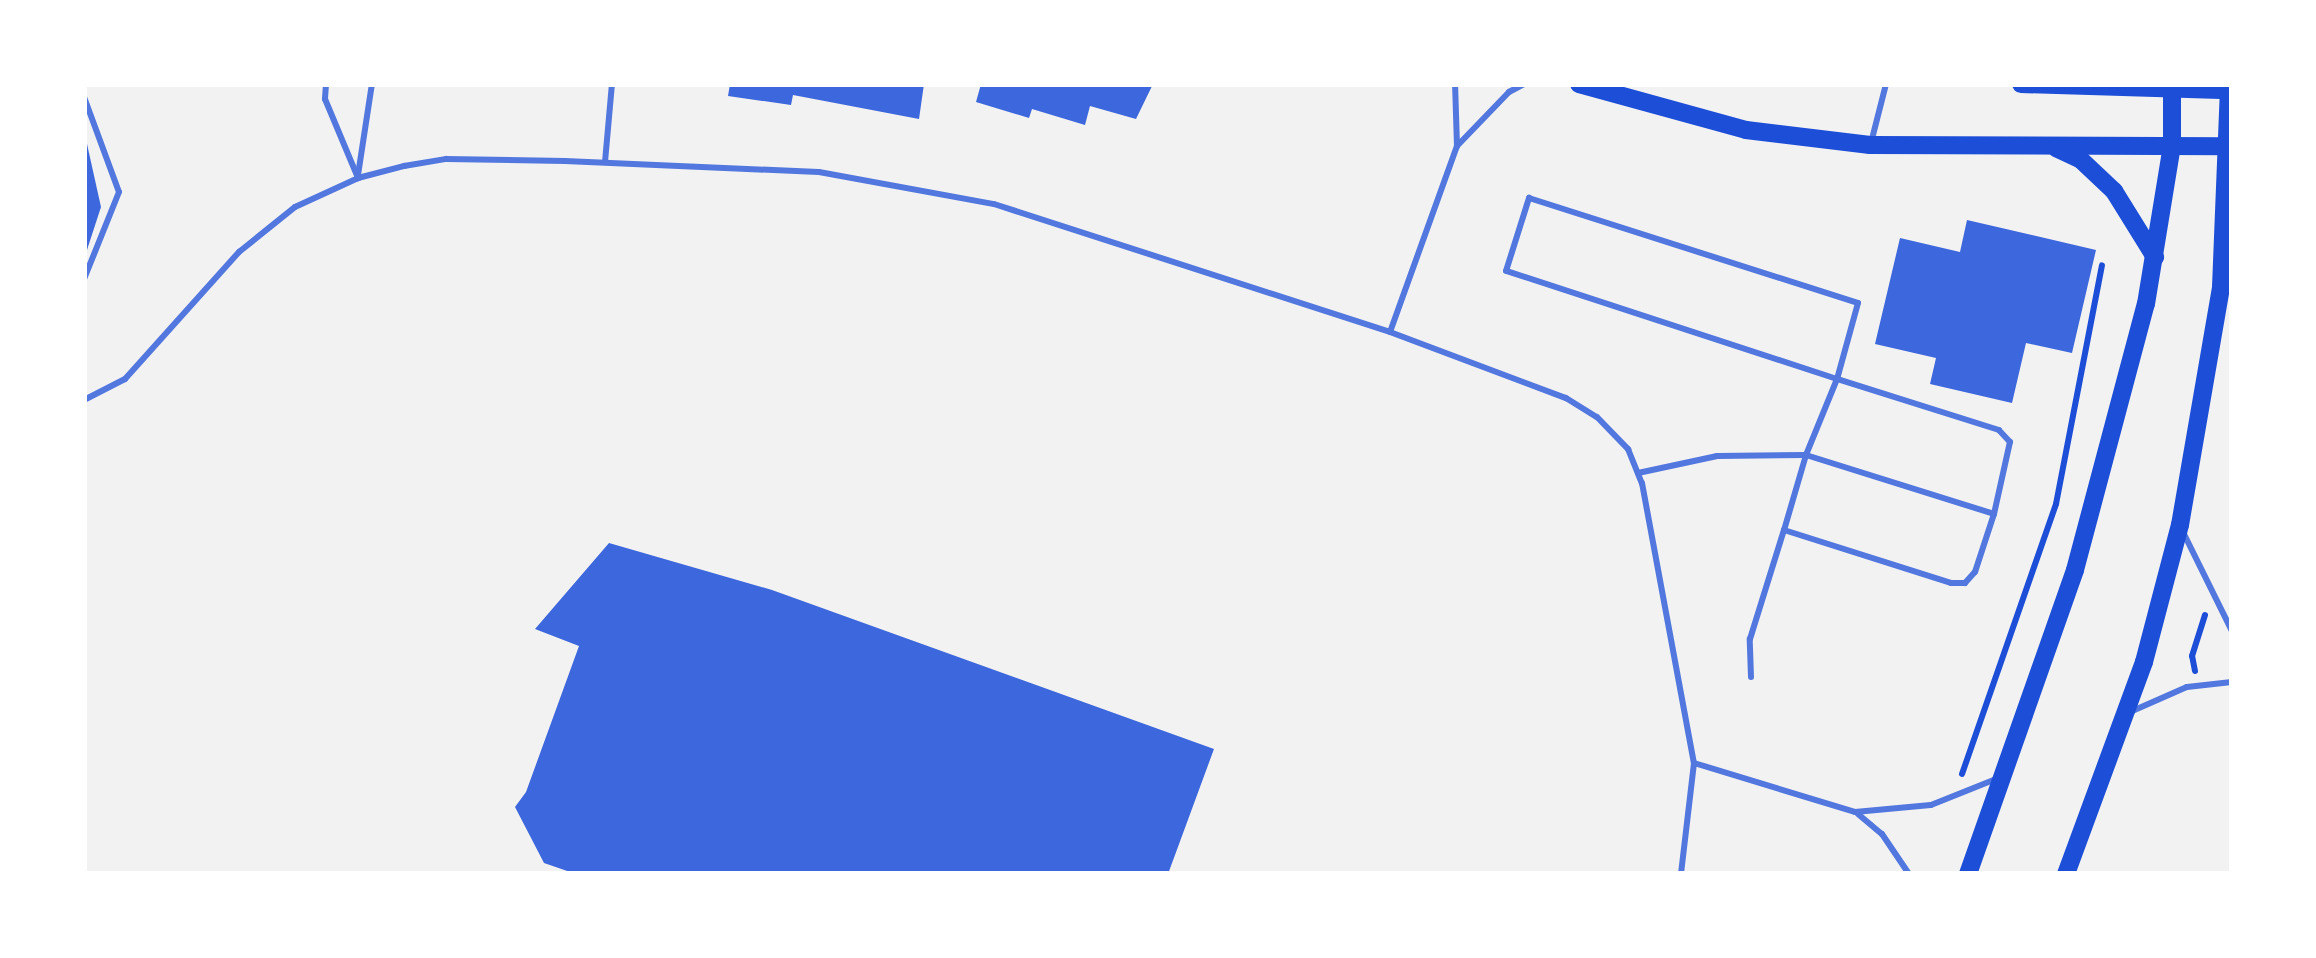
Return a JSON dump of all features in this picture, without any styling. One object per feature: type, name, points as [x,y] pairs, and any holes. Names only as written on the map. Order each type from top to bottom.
[{"type":"main road","points":[[1579,84],[1746,130],[1870,145],[2228,146]]},
{"type":"main road","points":[[2021,84],[2229,87],[2223,335],[2180,525],[2127,713],[2066,874]]},
{"type":"main road","points":[[1968,874],[2075,570],[2155,257],[2172,145],[2172,87]]},
{"type":"main road","points":[[2049,145],[2100,176],[2155,257]]},
{"type":"lane","points":[[326,84],[326,99],[358,178]]},
{"type":"lane","points":[[358,178],[372,84]]},
{"type":"lane","points":[[605,162],[612,84]]},
{"type":"lane","points":[[1390,332],[1457,146],[1455,84]]},
{"type":"lane","points":[[1457,146],[1509,92],[1524,84]]},
{"type":"lane","points":[[1870,145],[1886,84]]},
{"type":"lane","points":[[84,97],[119,192],[84,279]]},
{"type":"lane","points":[[84,400],[125,379],[239,252],[296,207],[358,178],[446,160],[605,162],[819,172],[994,204],[1390,332],[1582,407],[1628,449],[1638,473],[1694,763],[1681,874]]},
{"type":"lane","points":[[1751,677],[1750,639],[1806,455],[1837,379],[1858,303],[1529,198],[1506,271],[1837,379],[1999,430],[2010,442],[2011,456],[1994,514],[1975,572],[1965,583],[1951,583],[1784,530]]},
{"type":"lane","points":[[1638,473],[1717,456],[1806,455],[1994,514]]},
{"type":"lane","points":[[2180,525],[2232,631]]},
{"type":"lane","points":[[2127,713],[2187,687],[2232,682]]},
{"type":"lane","points":[[1694,763],[1855,812],[1892,812],[1952,798],[2005,775]]},
{"type":"lane","points":[[1855,812],[1882,834],[1909,874]]},
{"type":"path","points":[[1952,798],[2023,611],[2056,504],[2102,265]]},
{"type":"path","points":[[2195,673],[2192,656],[2206,611]]},
{"type":"building","points":[[730,84],[924,84],[919,119],[793,95],[791,105],[728,96]]},
{"type":"building","points":[[981,84],[1153,84],[1136,119],[1090,106],[1085,125],[1032,109],[1029,118],[976,102]]},
{"type":"building","points":[[84,135],[101,207],[85,256]]},
{"type":"building","points":[[1967,220],[2096,250],[2072,353],[2026,343],[2012,403],[1930,384],[1936,358],[1875,344],[1900,238],[1960,252]]},
{"type":"building","points":[[609,543],[772,590],[1214,749],[1168,874],[576,874],[544,863],[515,807],[526,792],[579,646],[535,629]]}]
